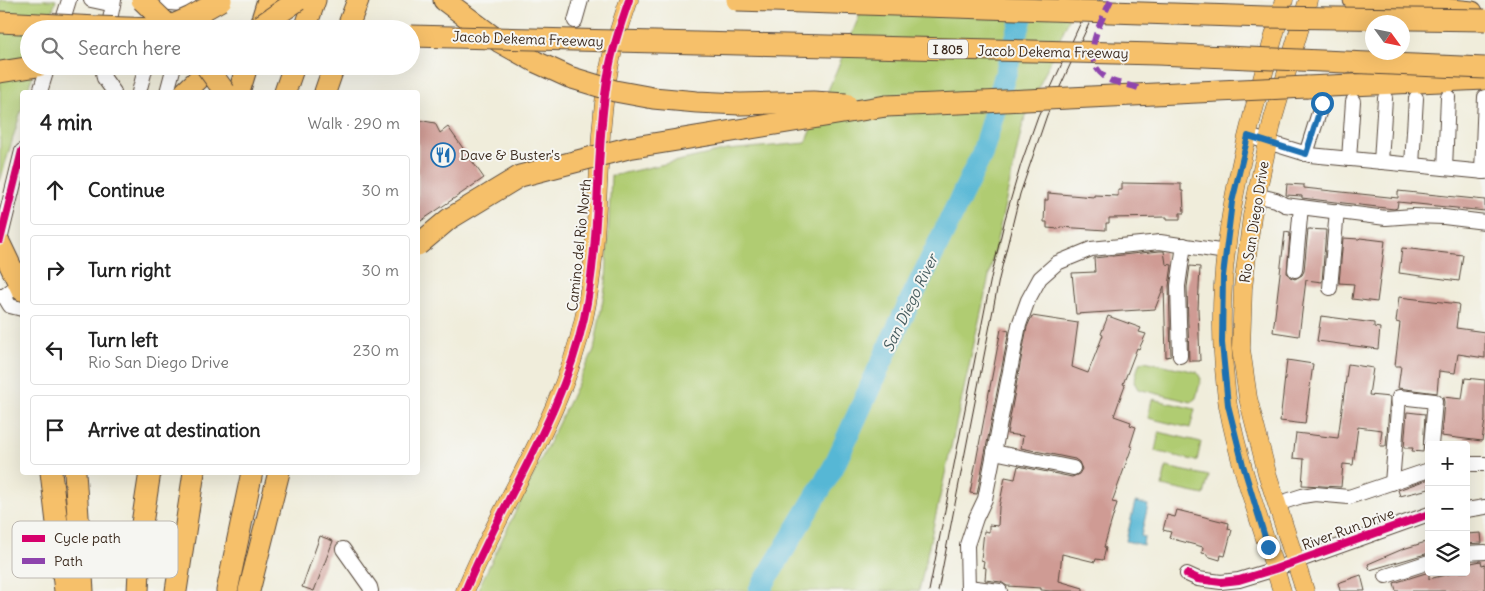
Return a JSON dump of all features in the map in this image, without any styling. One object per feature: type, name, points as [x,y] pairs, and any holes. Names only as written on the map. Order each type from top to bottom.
[{"type":"highway","points":[[184,20],[221,0]]},
{"type":"highway","points":[[260,20],[268,0]]},
{"type":"highway","points":[[270,20],[298,0]]},
{"type":"highway","points":[[308,20],[314,0]]},
{"type":"highway","points":[[350,20],[358,0]]},
{"type":"highway","points":[[444,0],[500,42],[536,62],[570,77],[615,91],[653,98],[697,102],[740,104],[813,102],[886,106],[1485,79]]},
{"type":"highway","points":[[737,0],[1256,17],[1485,20]]},
{"type":"highway","points":[[1354,0],[1485,13]]},
{"type":"highway","points":[[151,1],[165,20]]},
{"type":"highway","points":[[0,22],[20,23]]},
{"type":"highway","name":"Jacob Dekema Freeway","points":[[420,36],[1157,54],[1485,68]]},
{"type":"highway","points":[[0,72],[20,69]]},
{"type":"highway","points":[[187,90],[203,75]]},
{"type":"highway","points":[[212,75],[223,90]]},
{"type":"highway","points":[[240,90],[244,75]]},
{"type":"highway","points":[[286,90],[291,75]]},
{"type":"highway","points":[[327,90],[331,75]]},
{"type":"highway","points":[[420,243],[449,219],[520,176],[628,148],[886,106]]},
{"type":"highway","points":[[0,242],[12,293]]},
{"type":"highway","points":[[51,475],[57,521]]},
{"type":"highway","points":[[75,475],[78,521]]},
{"type":"highway","points":[[142,521],[150,475]]},
{"type":"highway","points":[[178,578],[194,475]]},
{"type":"highway","points":[[227,591],[251,475]]},
{"type":"highway","points":[[249,591],[278,475]]},
{"type":"highway","points":[[63,578],[65,591]]},
{"type":"highway","points":[[82,578],[83,591]]},
{"type":"highway","points":[[138,591],[139,578]]},
{"type":"highway","points":[[176,591],[178,578]]},
{"type":"main road","name":"Camino del Rio North","points":[[465,591],[550,419],[567,378],[578,343],[585,317],[590,281],[609,69],[620,24],[629,0]]},
{"type":"main road","name":"Rio San Diego Drive","points":[[1282,591],[1243,465],[1228,405],[1222,343],[1223,276],[1232,202],[1284,0]]},
{"type":"main road","name":"Rio San Diego Drive","points":[[1305,591],[1267,473],[1248,398],[1242,349],[1243,288],[1252,216],[1273,119],[1308,0]]},
{"type":"street","points":[[63,20],[69,0]]},
{"type":"street","points":[[91,0],[105,3],[112,0]]},
{"type":"street","points":[[109,20],[112,0]]},
{"type":"street","points":[[135,0],[190,5],[186,20]]},
{"type":"street","points":[[576,21],[581,0]]},
{"type":"street","points":[[151,1],[154,20]]},
{"type":"street","points":[[41,90],[45,75]]},
{"type":"street","points":[[104,75],[113,90]]},
{"type":"street","points":[[140,90],[144,75]]},
{"type":"street","points":[[168,90],[172,75]]},
{"type":"street","points":[[1445,168],[1448,97]]},
{"type":"street","points":[[1248,136],[1306,154],[1483,172],[1485,97]]},
{"type":"street","points":[[1381,162],[1385,98]]},
{"type":"street","points":[[1412,165],[1416,98]]},
{"type":"street","points":[[1349,159],[1353,101]]},
{"type":"street","points":[[1306,154],[1322,103]]},
{"type":"street","points":[[0,242],[20,159]]},
{"type":"street","points":[[1256,195],[1301,207],[1386,218],[1413,216],[1444,217],[1485,222]]},
{"type":"street","points":[[1295,270],[1301,207]]},
{"type":"street","points":[[1330,288],[1337,211]]},
{"type":"street","points":[[1000,591],[968,589],[967,545],[985,499],[1019,325],[1028,300],[1040,278],[1056,263],[1091,249],[1160,242],[1226,252]]},
{"type":"street","points":[[1180,356],[1178,286],[1184,245]]},
{"type":"street","points":[[12,293],[10,306],[20,308]]},
{"type":"street","points":[[1392,483],[1399,396],[1435,401],[1431,441]]},
{"type":"street","points":[[994,452],[1073,468]]},
{"type":"street","points":[[1470,464],[1485,464]]},
{"type":"street","points":[[1277,504],[1315,494],[1349,497],[1425,471]]},
{"type":"street","points":[[1470,509],[1485,507]]},
{"type":"street","name":"River Run Drive","points":[[1187,574],[1198,579],[1221,582],[1240,580],[1425,515]]},
{"type":"street","points":[[342,550],[371,591]]},
{"type":"street","points":[[1470,553],[1485,552]]},
{"type":"street","points":[[1386,576],[1425,563]]},
{"type":"green space","points":[[0,0],[56,0],[50,20],[20,20],[20,75],[33,75],[28,90],[20,90],[20,115],[0,181]]},
{"type":"green space","points":[[866,0],[1077,0],[1023,123],[919,591],[477,591],[594,350],[606,282],[611,176],[727,150],[806,143]]},
{"type":"green space","points":[[1144,361],[1197,372],[1201,379],[1196,398],[1191,402],[1138,389],[1134,382],[1139,364]]},
{"type":"green space","points":[[1152,399],[1195,409],[1190,428],[1148,418]]},
{"type":"green space","points":[[1159,432],[1201,442],[1197,461],[1155,451]]},
{"type":"green space","points":[[1166,467],[1209,476],[1204,495],[1162,486]]},
{"type":"water","points":[[1135,502],[1148,505],[1141,536],[1144,537],[1143,545],[1126,541]]},
{"type":"building","name":"Dave & Buster's","points":[[420,120],[435,123],[440,133],[448,127],[484,178],[420,222]]},
{"type":"building","points":[[1122,183],[1181,184],[1184,213],[1180,213],[1180,219],[1167,219],[1167,217],[1109,218],[1109,223],[1106,223],[1106,230],[1047,228],[1047,222],[1044,222],[1045,200],[1048,200],[1048,193],[1094,197],[1094,195],[1118,196],[1118,190],[1122,190]]},
{"type":"building","points":[[1287,184],[1304,185],[1304,188],[1398,198],[1398,191],[1485,200],[1485,211],[1398,202],[1397,208],[1394,209],[1302,198],[1302,196],[1286,195]]},
{"type":"building","points":[[1308,229],[1326,230],[1322,282],[1306,280],[1299,336],[1273,332],[1285,232],[1290,233],[1287,273],[1295,279],[1302,275],[1304,271]]},
{"type":"building","points":[[1343,238],[1385,241],[1377,302],[1352,299],[1354,284],[1339,283]]},
{"type":"building","points":[[1402,248],[1463,255],[1459,281],[1399,273]]},
{"type":"building","points":[[1164,251],[1166,264],[1172,265],[1169,286],[1171,356],[1166,357],[1164,286],[1155,309],[1076,314],[1072,273],[1095,272],[1094,258]]},
{"type":"building","points":[[1190,266],[1200,267],[1198,309],[1200,361],[1189,361],[1187,287]]},
{"type":"building","points":[[1399,297],[1459,304],[1456,328],[1485,332],[1485,358],[1458,354],[1455,373],[1439,371],[1437,393],[1398,388],[1401,366],[1395,366],[1400,323],[1396,322]]},
{"type":"building","points":[[1032,316],[1078,323],[1072,367],[1088,373],[1103,335],[1101,334],[1108,316],[1141,328],[1139,332],[1146,334],[1139,349],[1137,348],[1123,384],[1125,385],[1114,416],[1131,422],[1130,425],[1136,427],[1130,446],[1132,447],[1112,502],[1117,503],[1104,547],[1106,548],[1103,560],[1096,559],[1095,562],[1062,554],[1059,581],[1083,588],[1083,591],[1041,590],[1041,588],[1007,586],[1001,582],[985,580],[986,568],[983,567],[984,561],[981,560],[984,531],[989,532],[989,525],[998,526],[999,507],[1005,477],[1015,479],[1018,466],[1072,477],[1079,474],[1082,469],[1079,462],[1075,459],[1021,448],[1023,436],[1007,434],[1027,327]]},
{"type":"building","points":[[1321,316],[1374,323],[1374,327],[1380,328],[1378,349],[1317,341]]},
{"type":"building","points":[[1001,329],[1009,331],[977,494],[970,493]]},
{"type":"building","points":[[1287,360],[1313,364],[1305,424],[1280,421]]},
{"type":"building","points":[[1348,364],[1373,368],[1369,395],[1390,397],[1386,446],[1380,446],[1382,430],[1358,427],[1353,465],[1343,464],[1341,487],[1302,485],[1304,459],[1293,458],[1296,433],[1338,438]]},
{"type":"building","points":[[1465,378],[1485,380],[1485,420],[1482,441],[1441,436],[1443,397],[1462,399]]},
{"type":"building","points":[[1407,412],[1425,414],[1423,452],[1412,451],[1413,448],[1404,448]]},
{"type":"building","points":[[1425,480],[1425,490],[1400,496],[1398,490]]},
{"type":"building","points":[[1177,510],[1229,523],[1228,529],[1232,530],[1225,556],[1221,555],[1220,560],[1207,556],[1207,554],[1202,553],[1203,547],[1169,538],[1171,532],[1163,530],[1167,515],[1175,517]]},
{"type":"building","points":[[1481,533],[1482,543],[1470,544],[1470,534]]},
{"type":"building","points":[[320,536],[333,541],[314,591],[302,587]]},
{"type":"building","points":[[1425,542],[1425,554],[1370,570],[1368,564],[1403,549]]},
{"type":"building","points":[[1481,561],[1482,565],[1485,564],[1485,591],[1396,591],[1394,583],[1425,573],[1425,576],[1429,576],[1429,579],[1441,576],[1470,576],[1470,563]]},
{"type":"building","points":[[1361,575],[1365,591],[1340,591],[1338,583]]},
{"type":"waterway","name":"San Diego River","points":[[759,591],[833,468],[899,324],[982,154],[1027,0]]},
{"type":"tram line","points":[[929,591],[991,278],[1005,219],[1021,164],[1038,116],[1091,0]]},
{"type":"tram line","points":[[938,591],[999,279],[1020,194],[1047,115],[1100,0]]},
{"type":"marked path","points":[[1111,0],[1101,21],[1094,44],[1093,55],[1095,65],[1101,74],[1112,81],[1138,88]]},
{"type":"cycle path","points":[[465,591],[562,389],[584,318],[590,287],[596,225],[604,100],[615,43],[629,0]]},
{"type":"cycle path","points":[[0,240],[20,159]]},
{"type":"cycle path","points":[[1187,574],[1198,579],[1221,582],[1239,580],[1425,515]]},
{"type":"place","name":"Dave & Buster's","points":[[443,155]]},
{"type":"route","points":[[1268,547],[1243,465],[1228,405],[1222,343],[1223,276],[1232,202],[1248,136],[1306,154],[1322,103]]}]
